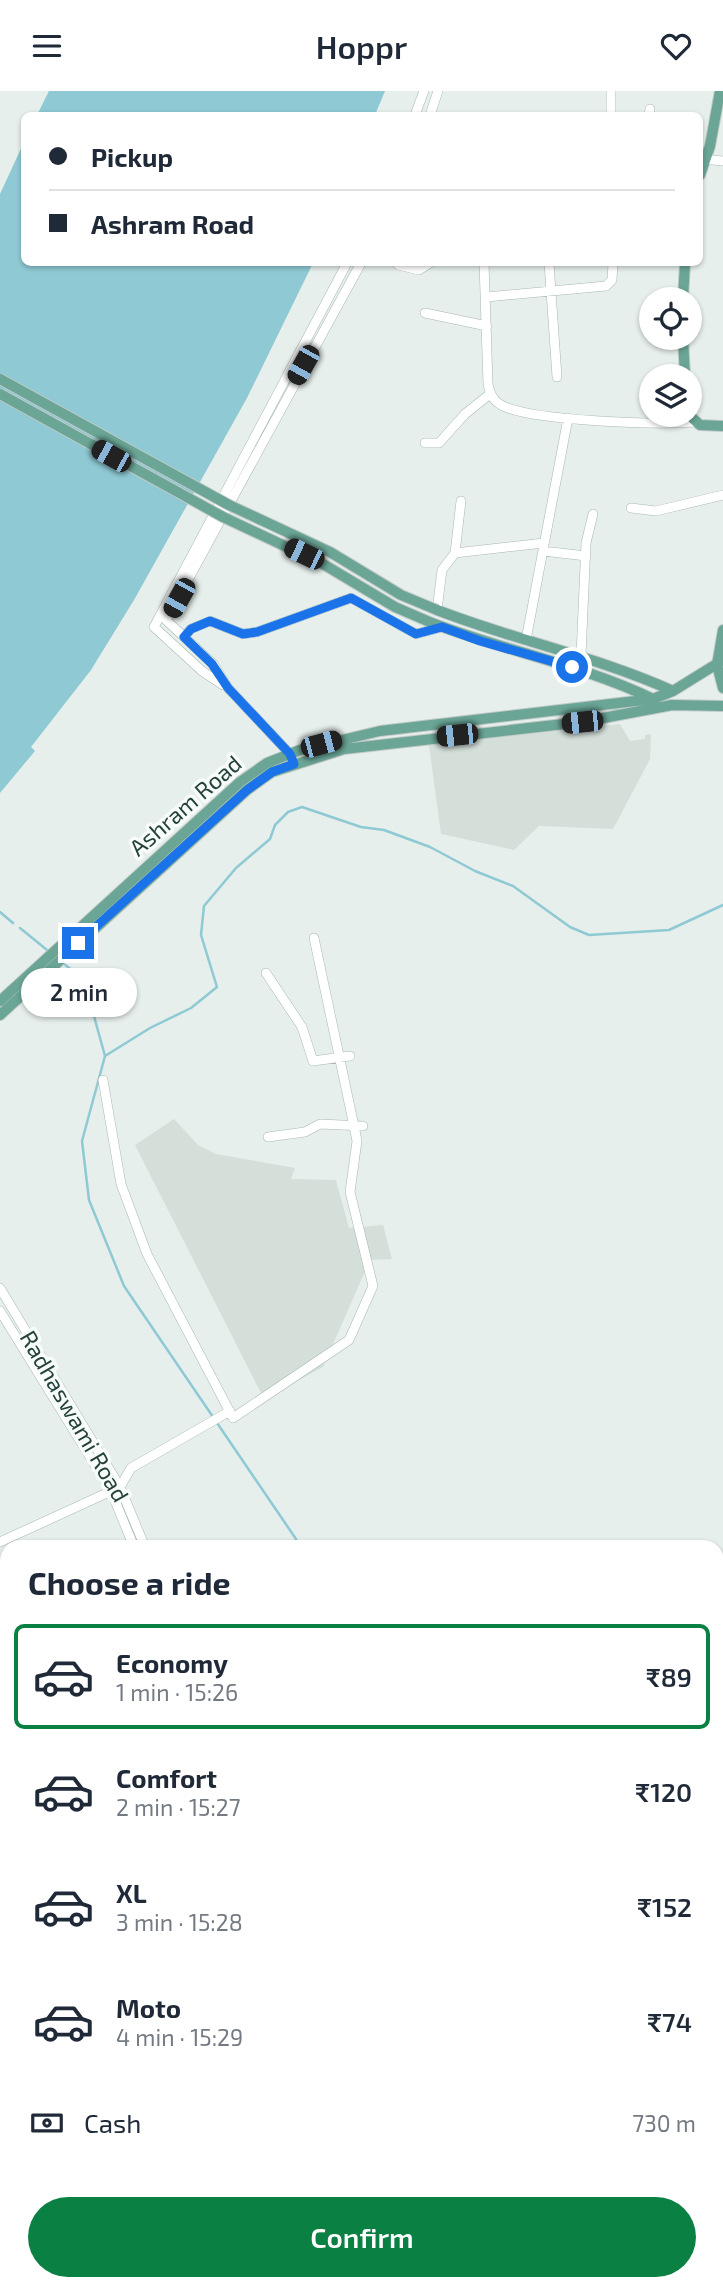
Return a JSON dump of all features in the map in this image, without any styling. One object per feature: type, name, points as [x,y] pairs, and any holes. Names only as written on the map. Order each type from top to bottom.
[{"type":"main road","points":[[703,156],[720,91]]},
{"type":"main road","points":[[684,287],[685,266]]},
{"type":"main road","points":[[0,379],[229,505],[318,546],[401,595],[438,611],[630,671],[673,691]]},
{"type":"main road","points":[[0,394],[223,517],[323,564],[395,607],[437,625],[624,684],[653,699],[672,705]]},
{"type":"main road","points":[[702,421],[723,426]]},
{"type":"main road","points":[[723,631],[720,663],[723,688]]},
{"type":"main road","name":"Ashram Road","points":[[0,1015],[247,790],[292,759],[380,731],[653,699],[673,691],[720,663]]},
{"type":"main road","name":"Ashram Road","points":[[0,1001],[240,782],[267,763],[381,743],[582,722],[672,705],[723,706]]},
{"type":"street","points":[[416,112],[424,91]]},
{"type":"street","points":[[431,112],[438,91]]},
{"type":"street","points":[[611,91],[611,112]]},
{"type":"street","points":[[703,160],[723,161]]},
{"type":"street","points":[[228,688],[202,671],[154,628],[345,266]]},
{"type":"street","points":[[292,759],[228,688],[212,664],[166,620],[359,266]]},
{"type":"street","points":[[402,266],[419,270],[425,266]]},
{"type":"street","points":[[484,266],[490,394],[505,407],[568,418],[639,419]]},
{"type":"street","points":[[549,266],[557,377]]},
{"type":"street","points":[[486,297],[606,286],[612,280],[614,266]]},
{"type":"street","points":[[425,313],[486,326]]},
{"type":"street","points":[[425,443],[439,443],[465,414],[490,394]]},
{"type":"street","points":[[526,640],[568,418]]},
{"type":"street","points":[[631,508],[656,511],[723,495]]},
{"type":"street","points":[[438,611],[442,570],[455,553],[461,501]]},
{"type":"street","points":[[581,655],[586,556],[593,514]]},
{"type":"street","points":[[455,553],[543,547],[586,556]]},
{"type":"street","points":[[184,637],[191,629],[210,621],[243,634],[257,632],[351,598],[416,634],[437,625]]},
{"type":"street","points":[[103,1080],[121,1184],[147,1254],[233,1418],[349,1340],[373,1286],[350,1192],[359,1126],[338,1058],[314,938]]},
{"type":"street","points":[[266,973],[302,1027],[313,1061],[350,1056]]},
{"type":"street","points":[[268,1137],[305,1132],[320,1124],[359,1126]]},
{"type":"street","name":"Radhaswami Road","points":[[0,1288],[116,1489],[142,1540]]},
{"type":"street","name":"Radhaswami Road","points":[[0,1311],[116,1489],[132,1540]]},
{"type":"street","points":[[4,1540],[116,1489],[131,1468],[230,1411]]},
{"type":"shaded area","points":[[620,724],[630,741],[645,739],[645,735],[651,734],[650,759],[613,829],[539,826],[514,850],[441,834],[429,745]]},
{"type":"shaded area","points":[[174,1119],[198,1145],[216,1154],[295,1168],[291,1179],[336,1180],[349,1228],[383,1225],[392,1259],[370,1260],[323,1367],[292,1384],[261,1393],[135,1145]]},
{"type":"water","points":[[49,91],[385,91],[376,112],[38,112]]},
{"type":"water","points":[[21,148],[21,266],[312,266],[247,398],[134,600],[91,670],[31,747],[35,751],[0,793],[0,194]]},
{"type":"waterway","points":[[105,1056],[150,1028],[191,1008],[217,987],[201,935],[204,906],[236,868],[270,839],[275,825],[288,812],[302,807],[361,827],[384,830],[430,847],[475,871],[513,886],[570,927],[589,935],[669,930],[723,905]]},
{"type":"waterway","points":[[0,912],[13,923]]},
{"type":"waterway","points":[[20,928],[47,950]]},
{"type":"waterway","points":[[63,963],[84,980],[105,1056],[82,1141],[89,1200],[124,1286],[296,1540]]},
{"type":"route","points":[[78,943],[247,790],[272,772],[294,764],[290,754],[228,688],[212,664],[184,637],[191,629],[210,621],[243,634],[257,632],[328,604],[351,598],[416,634],[442,627],[480,641],[572,667]]}]
